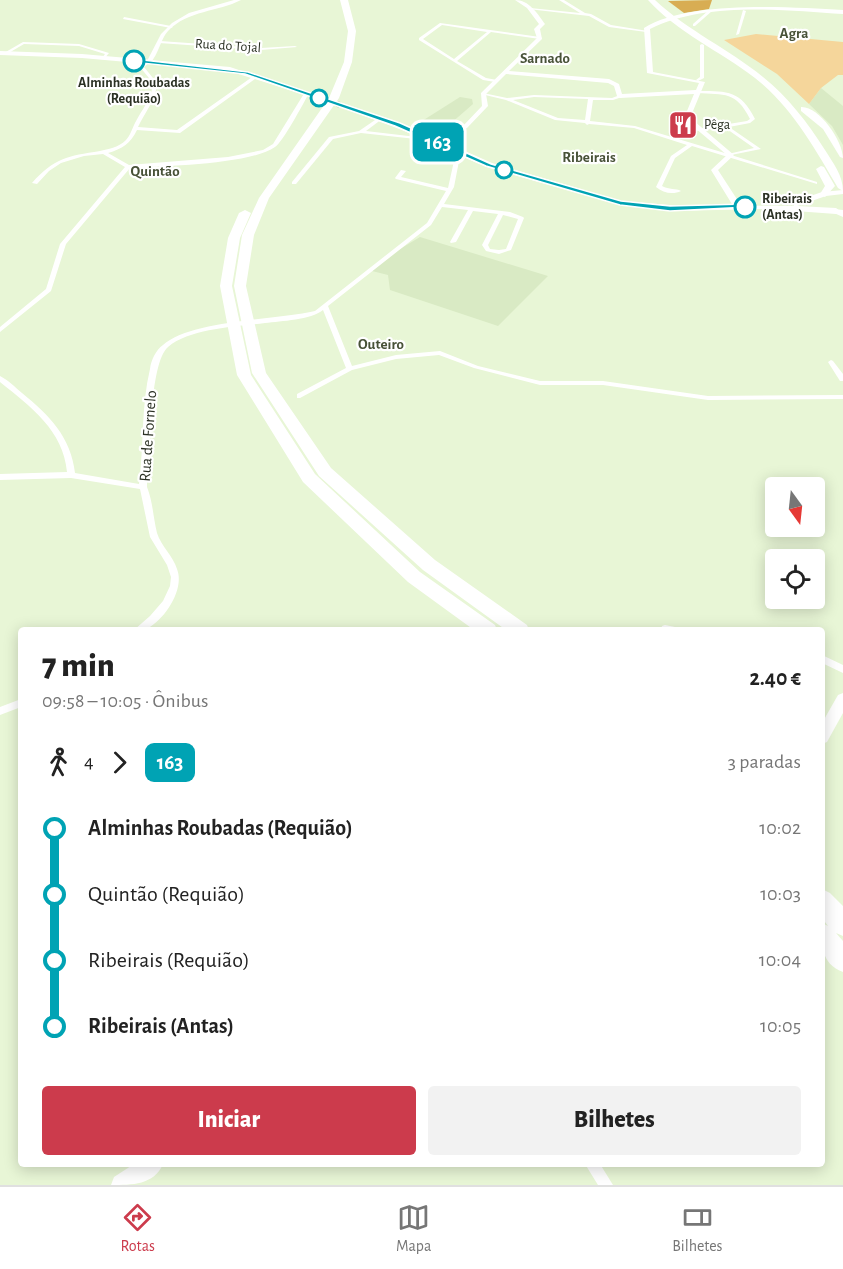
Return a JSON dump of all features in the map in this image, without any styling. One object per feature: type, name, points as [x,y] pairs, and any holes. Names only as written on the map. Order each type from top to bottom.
[{"type":"highway","points":[[336,0],[343,31],[339,62],[326,98],[252,198],[234,238],[226,286],[244,375],[309,478],[414,577],[484,627]]},
{"type":"highway","points":[[344,0],[352,31],[348,62],[334,98],[264,198],[248,236],[240,286],[259,373],[325,472],[429,565],[516,627]]},
{"type":"highway","points":[[651,0],[676,21],[759,78],[784,100],[803,121],[842,188]]},
{"type":"highway","points":[[658,0],[680,19],[768,77],[826,127],[843,155]]},
{"type":"highway","points":[[784,100],[830,186],[822,196]]},
{"type":"highway","points":[[804,109],[843,172]]},
{"type":"highway","points":[[825,904],[843,924]]},
{"type":"highway","points":[[825,939],[843,960]]},
{"type":"main road","points":[[3,53],[104,58],[230,69],[320,98]]},
{"type":"main road","points":[[340,105],[381,118],[493,166],[620,203],[670,208],[768,207],[840,212]]},
{"type":"main road","points":[[768,207],[799,204],[842,188]]},
{"type":"main road","points":[[822,196],[824,206],[840,212]]},
{"type":"main road","points":[[825,732],[843,699]]},
{"type":"main road","points":[[122,1185],[148,1167]]},
{"type":"street","points":[[35,183],[49,168],[65,158],[121,146],[127,142],[154,94],[155,83],[142,67],[155,55],[164,33],[202,11],[239,0]]},
{"type":"street","points":[[517,0],[530,9],[542,24],[537,29],[540,38]]},
{"type":"street","points":[[561,0],[610,26],[646,31]]},
{"type":"street","points":[[694,25],[713,11],[718,3]]},
{"type":"street","points":[[530,9],[583,13]]},
{"type":"street","points":[[730,155],[691,122],[690,111],[703,84],[698,80],[650,73],[646,31],[649,26],[688,14],[713,11],[843,12]]},
{"type":"street","points":[[737,34],[744,11]]},
{"type":"street","points":[[124,18],[171,27]]},
{"type":"street","points":[[495,81],[485,80],[420,39],[441,24],[540,38]]},
{"type":"street","points":[[454,61],[490,31]]},
{"type":"street","points":[[483,94],[540,38]]},
{"type":"street","name":"Rua do Tojal","points":[[160,42],[261,49],[295,47]]},
{"type":"street","points":[[3,53],[23,43],[80,45],[107,53],[104,58]]},
{"type":"street","points":[[698,80],[702,78],[702,45]]},
{"type":"street","points":[[505,72],[609,81],[617,85],[620,96]]},
{"type":"street","points":[[135,128],[178,132],[257,76]]},
{"type":"street","points":[[507,99],[534,96],[613,99],[620,96],[699,92],[730,93],[744,103],[752,121],[698,130]]},
{"type":"street","points":[[101,151],[128,167],[241,156],[268,150],[275,145],[307,93]]},
{"type":"street","points":[[483,94],[507,99],[550,117],[587,124],[635,127],[815,183]]},
{"type":"street","points":[[294,183],[331,138],[361,132],[434,140],[465,127],[485,106],[483,94]]},
{"type":"street","points":[[587,124],[591,98]]},
{"type":"street","points":[[361,132],[381,118]]},
{"type":"street","points":[[725,126],[758,148],[730,155],[714,170],[738,207]]},
{"type":"street","points":[[678,191],[666,191],[659,186],[673,157],[692,144]]},
{"type":"street","points":[[350,369],[325,306],[389,253],[422,230],[449,190],[455,179],[457,161],[464,154]]},
{"type":"street","points":[[0,330],[49,290],[63,244],[128,167]]},
{"type":"street","points":[[403,171],[398,178],[449,190]]},
{"type":"street","points":[[440,205],[501,213],[518,216],[522,220],[508,250],[494,252],[488,250],[485,245],[501,213]]},
{"type":"street","points":[[453,243],[471,209]]},
{"type":"street","name":"Rua de Fornelo","points":[[146,627],[170,596],[175,579],[174,571],[155,539],[147,496],[143,487],[152,383],[157,356],[166,346],[201,331],[297,318],[317,312],[325,306]]},
{"type":"street","points":[[300,396],[350,369],[396,357],[440,353],[476,367],[540,383],[603,383],[708,398],[843,398]]},
{"type":"street","points":[[831,362],[843,379]]},
{"type":"street","points":[[0,378],[39,410],[58,433],[71,458],[71,475]]},
{"type":"street","points":[[0,477],[71,475],[143,487]]},
{"type":"street","points":[[825,660],[843,669]]},
{"type":"street","points":[[0,711],[18,704]]},
{"type":"street","points":[[594,1167],[606,1185]]},
{"type":"shaded area","points":[[712,0],[709,9],[684,13],[668,1]]},
{"type":"shaded area","points":[[756,34],[843,42],[843,75],[838,75],[821,88],[809,104],[777,74],[724,40]]},
{"type":"shaded area","points":[[821,88],[843,106],[843,145],[832,126],[809,104]]},
{"type":"shaded area","points":[[460,97],[472,99],[473,104],[434,138],[411,128]]},
{"type":"shaded area","points":[[420,237],[548,276],[498,326],[390,290],[388,275],[372,271],[385,258]]},
{"type":"tunnel","points":[[320,98],[340,105]]},
{"type":"bus line","name":"163","points":[[134,61],[222,68],[246,73],[397,125],[489,165],[620,203],[670,208],[745,207]]},
{"type":"place","name":"Alminhas Roubadas (Requião)","points":[[134,61]]},
{"type":"place","name":"Pêga","points":[[683,125]]},
{"type":"place","name":"Ribeirais (Antas)","points":[[745,207]]},
{"type":"district","name":"Agra","points":[[794,33]]},
{"type":"district","name":"Sarnado","points":[[545,58]]},
{"type":"district","name":"Ribeirais","points":[[589,157]]},
{"type":"district","name":"Quintão","points":[[155,171]]},
{"type":"district","name":"Outeiro","points":[[381,344]]}]
